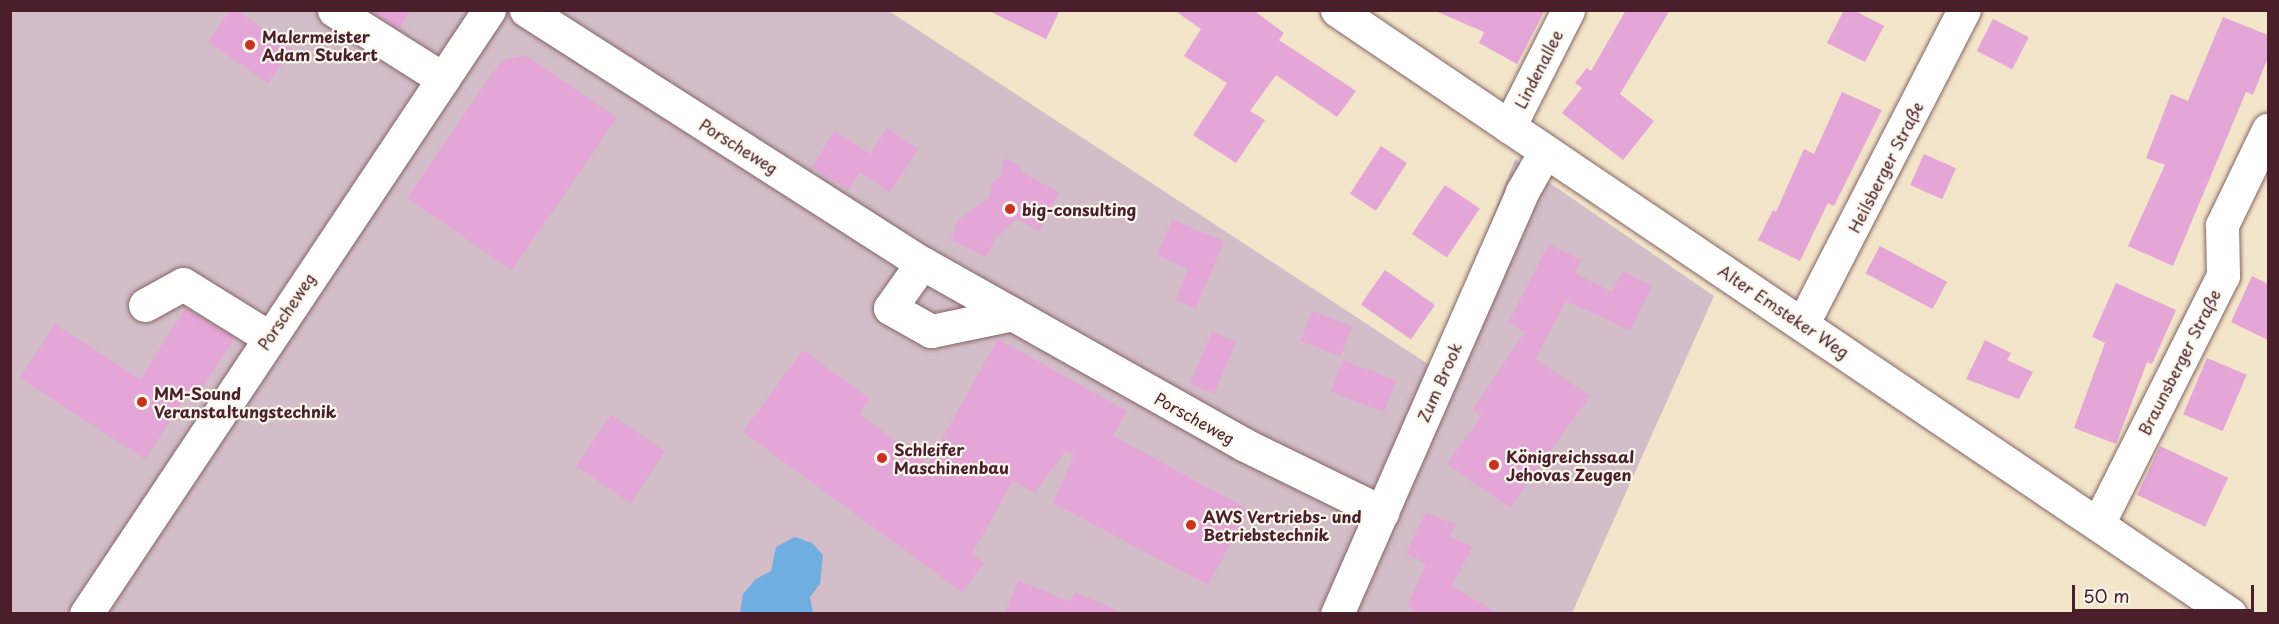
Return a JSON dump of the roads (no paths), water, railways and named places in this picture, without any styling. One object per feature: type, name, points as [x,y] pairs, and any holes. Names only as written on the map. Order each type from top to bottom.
[{"type":"street","points":[[334,10],[443,79]]},
{"type":"street","name":"Porscheweg","points":[[86,614],[268,337],[489,10]]},
{"type":"street","name":"Porscheweg","points":[[526,10],[922,263],[1245,445],[1382,512]]},
{"type":"street","name":"Alter Emsteker Weg","points":[[1337,10],[1545,152],[1803,323],[2230,614]]},
{"type":"street","name":"Lindenallee","points":[[1509,127],[1568,10]]},
{"type":"street","name":"Heilsberger Straße","points":[[1803,323],[1964,10]]},
{"type":"street","name":"Braunsberger Straße","points":[[2098,524],[2223,276],[2222,225],[2268,130]]},
{"type":"street","name":"Zum Brook","points":[[1337,614],[1522,192],[1545,152]]},
{"type":"street","points":[[922,263],[890,308],[931,332],[1012,314]]},
{"type":"street","points":[[145,305],[183,284],[268,337]]},
{"type":"water","points":[[795,537],[812,543],[823,555],[820,584],[810,597],[813,613],[740,613],[743,594],[756,579],[771,571],[776,547]]},
{"type":"place","name":"Malermeister Adam Stukert","points":[[250,45]]},
{"type":"place","name":"big-consulting","points":[[1010,209]]},
{"type":"place","name":"MM-Sound Veranstaltungstechnik","points":[[142,402]]},
{"type":"place","name":"Schleifer Maschinenbau","points":[[882,458]]},
{"type":"place","name":"Königreichssaal Jehovas Zeugen","points":[[1494,465]]},
{"type":"place","name":"AWS Vertriebs- und Betriebstechnik","points":[[1191,525]]}]
